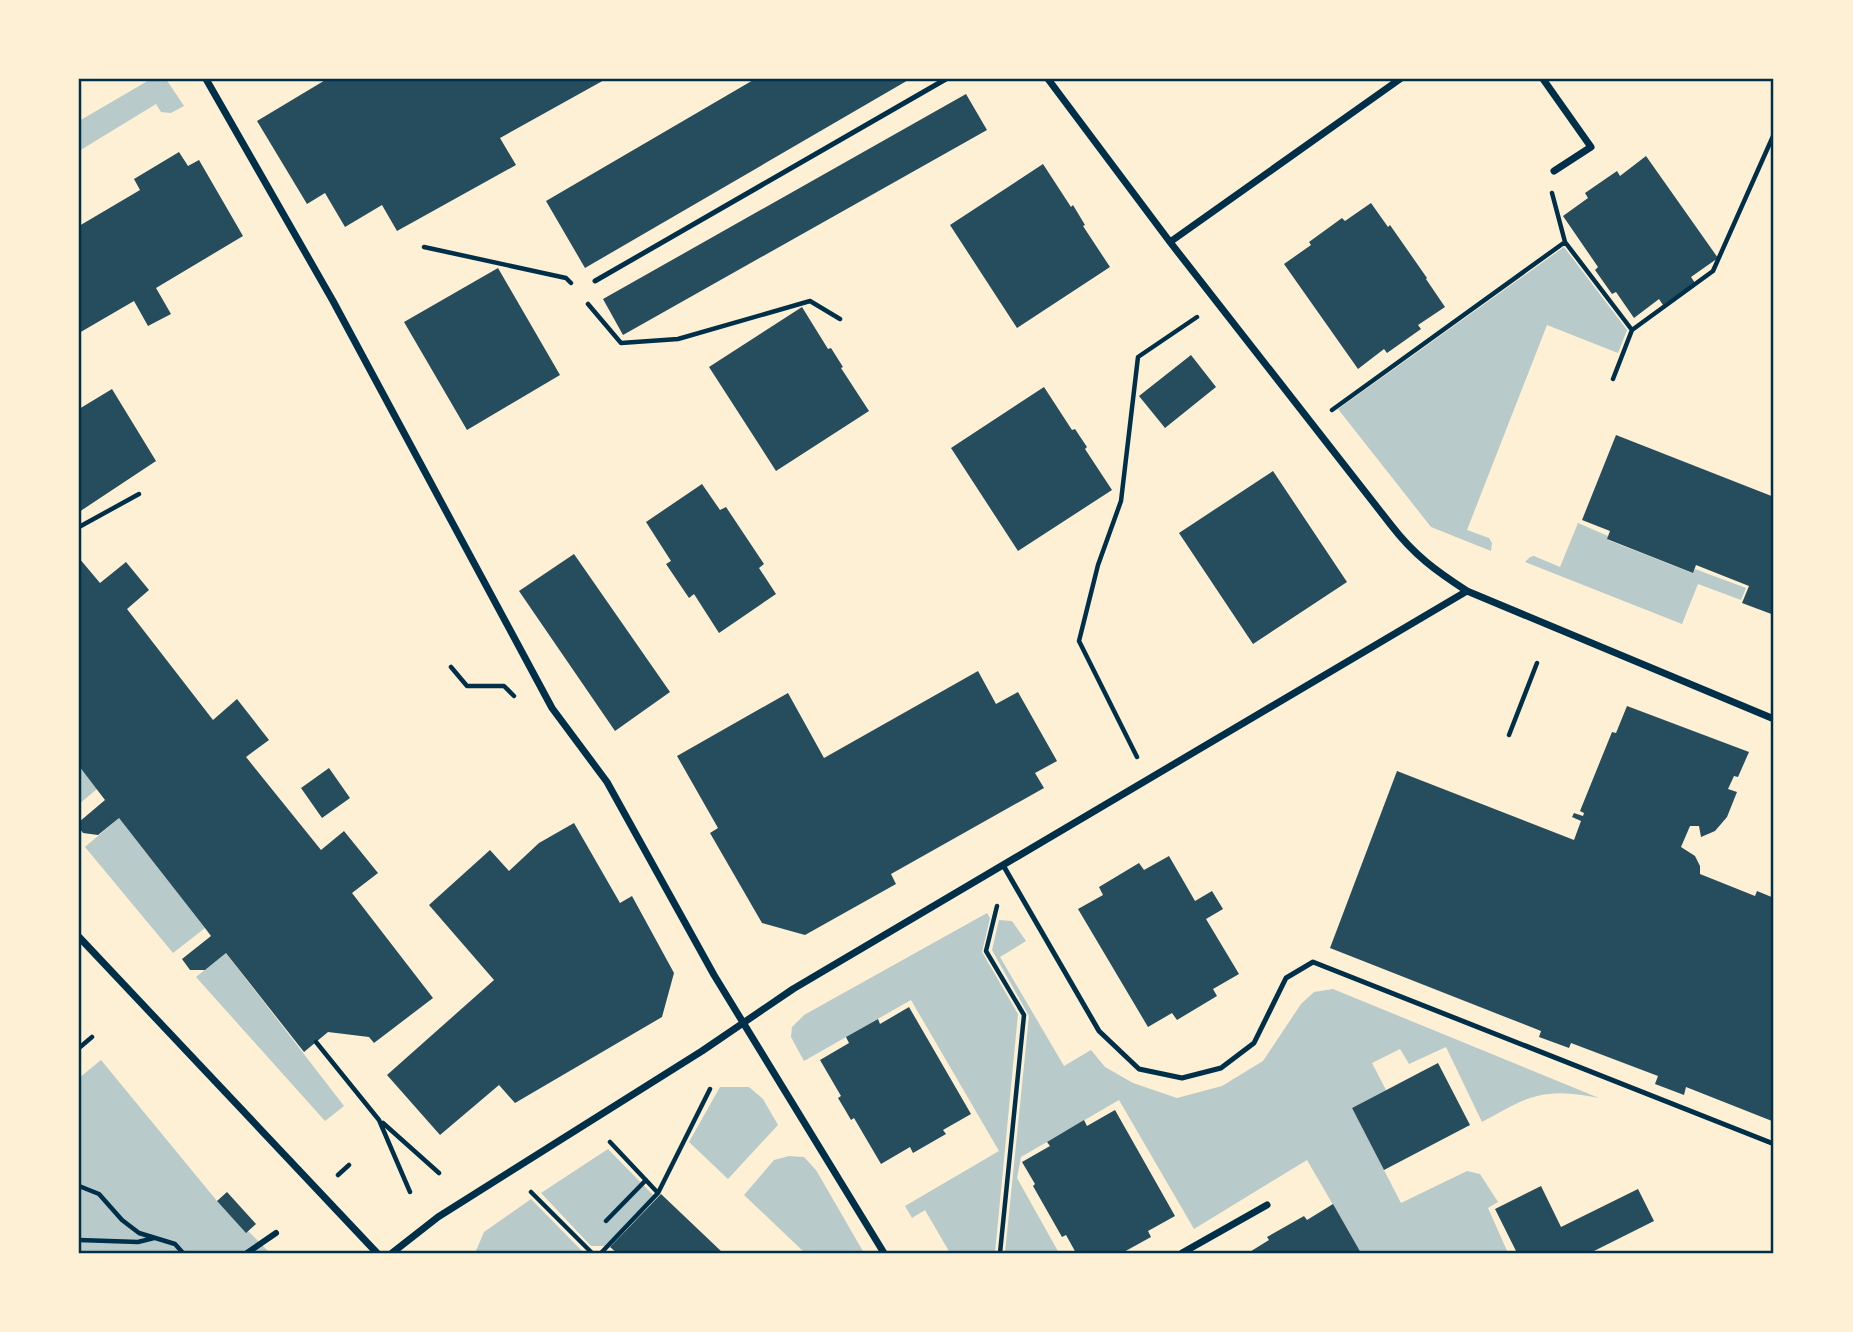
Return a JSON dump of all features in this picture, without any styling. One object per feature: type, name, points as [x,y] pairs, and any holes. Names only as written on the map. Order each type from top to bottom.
[{"type":"street","points":[[206,79],[333,302],[552,708],[607,782],[743,1023],[884,1253]]},
{"type":"street","points":[[1048,79],[1170,242],[1398,535],[1435,570],[1468,591],[1774,719]]},
{"type":"street","points":[[1170,242],[1400,79]]},
{"type":"street","points":[[1543,79],[1591,146],[1554,171]]},
{"type":"street","points":[[393,1253],[438,1217],[793,989],[1468,591]]},
{"type":"street","points":[[79,937],[377,1253]]},
{"type":"street","points":[[1182,1253],[1268,1205]]},
{"type":"street","points":[[247,1253],[276,1233]]},
{"type":"lane","points":[[595,281],[946,79]]},
{"type":"lane","points":[[1003,865],[1099,1031],[1139,1069],[1182,1078],[1221,1068],[1254,1043],[1286,978],[1313,962],[1774,1144]]},
{"type":"path","points":[[1613,379],[1632,330],[1713,271],[1774,134]]},
{"type":"path","points":[[1554,171],[1548,176],[1566,242],[1632,330]]},
{"type":"path","points":[[1331,410],[1566,242]]},
{"type":"path","points":[[424,247],[566,278],[574,287]]},
{"type":"path","points":[[582,296],[621,343],[678,339],[810,301],[840,319]]},
{"type":"path","points":[[1139,762],[1079,641],[1098,565],[1121,501],[1138,357],[1200,314]]},
{"type":"path","points":[[79,527],[139,494]]},
{"type":"path","points":[[1509,735],[1537,663]]},
{"type":"path","points":[[451,667],[467,686],[504,686],[521,703]]},
{"type":"path","points":[[999,900],[986,951],[1024,1014],[1000,1253]]},
{"type":"path","points":[[79,1048],[92,1037]]},
{"type":"path","points":[[316,1042],[379,1121],[439,1173]]},
{"type":"path","points":[[601,1253],[658,1193],[710,1088]]},
{"type":"path","points":[[379,1121],[410,1192]]},
{"type":"path","points":[[610,1142],[658,1193]]},
{"type":"path","points":[[606,1221],[646,1180]]},
{"type":"path","points":[[79,1186],[99,1194],[122,1220],[139,1233],[175,1244],[183,1253]]},
{"type":"path","points":[[531,1192],[592,1253]]},
{"type":"path","points":[[79,1240],[138,1242],[155,1238]]},
{"type":"shaded area","points":[[151,79],[166,79],[184,106],[171,113],[161,112],[156,104],[79,151],[79,121]]},
{"type":"shaded area","points":[[1564,247],[1627,330],[1618,353],[1547,325],[1467,530],[1489,538],[1492,543],[1491,551],[1431,527],[1338,409]]},
{"type":"shaded area","points":[[1578,523],[1608,536],[1608,540],[1692,573],[1695,569],[1746,588],[1741,600],[1698,584],[1682,624],[1525,562],[1534,556],[1560,567]]},
{"type":"shaded area","points":[[79,766],[97,789],[79,804]]},
{"type":"shaded area","points":[[119,818],[205,928],[173,953],[85,847]]},
{"type":"shaded area","points":[[987,913],[990,918],[982,952],[1018,1014],[995,1253],[950,1253],[925,1210],[912,1218],[905,1206],[999,1151],[911,1000],[804,1061],[791,1037],[792,1027],[804,1015]]},
{"type":"shaded area","points":[[999,920],[1012,921],[1026,941],[1000,957],[1064,1066],[1091,1050],[1105,1067],[1133,1083],[1177,1098],[1222,1086],[1263,1061],[1301,1004],[1314,992],[1333,989],[1599,1098],[1555,1093],[1540,1095],[1482,1122],[1446,1047],[1409,1064],[1400,1049],[1372,1063],[1386,1090],[1352,1108],[1401,1203],[1467,1171],[1480,1174],[1498,1202],[1488,1208],[1508,1253],[1361,1253],[1307,1160],[1194,1229],[1119,1100],[1021,1157],[1017,1178],[1059,1253],[1005,1253],[1029,1016],[992,950]]},
{"type":"shaded area","points":[[226,953],[344,1106],[325,1121],[196,977]]},
{"type":"shaded area","points":[[101,1060],[217,1201],[270,1253],[79,1253],[79,1078]]},
{"type":"shaded area","points":[[720,1087],[749,1087],[763,1099],[778,1125],[728,1179],[689,1142]]},
{"type":"shaded area","points":[[608,1149],[654,1196],[606,1246],[591,1246],[541,1193]]},
{"type":"shaded area","points":[[789,1156],[804,1157],[816,1170],[864,1253],[805,1253],[744,1195],[774,1160]]},
{"type":"shaded area","points":[[531,1199],[584,1253],[475,1253],[484,1232]]},
{"type":"building","points":[[327,79],[606,79],[500,138],[516,165],[397,231],[382,205],[345,227],[325,193],[307,204],[257,121]]},
{"type":"building","points":[[755,79],[910,79],[585,268],[546,201]]},
{"type":"building","points":[[966,94],[987,130],[623,335],[603,299]]},
{"type":"building","points":[[179,152],[188,166],[199,160],[243,236],[156,288],[171,314],[148,326],[134,301],[79,333],[79,226],[140,190],[134,179]]},
{"type":"building","points":[[1646,156],[1718,258],[1691,277],[1695,283],[1663,305],[1659,299],[1634,318],[1616,292],[1612,294],[1595,270],[1598,267],[1563,216],[1588,198],[1585,193],[1617,171],[1620,176]]},
{"type":"building","points":[[1043,164],[1071,207],[1073,205],[1085,225],[1083,226],[1110,267],[1017,328],[950,225]]},
{"type":"building","points":[[1371,203],[1388,227],[1390,225],[1445,307],[1418,325],[1421,329],[1387,353],[1384,349],[1358,369],[1284,264],[1342,218],[1345,221]]},
{"type":"building","points":[[498,268],[560,375],[467,430],[404,322]]},
{"type":"building","points":[[802,307],[828,349],[831,348],[869,411],[776,471],[709,367]]},
{"type":"building","points":[[1191,355],[1216,387],[1165,428],[1139,396]]},
{"type":"building","points":[[1044,387],[1072,430],[1075,429],[1087,447],[1085,449],[1112,490],[1018,551],[951,448]]},
{"type":"building","points":[[112,389],[156,461],[79,512],[79,409]]},
{"type":"building","points":[[1616,435],[1774,497],[1774,615],[1742,603],[1749,586],[1696,565],[1693,573],[1607,539],[1610,531],[1582,520]]},
{"type":"building","points":[[1273,471],[1347,582],[1253,644],[1179,533]]},
{"type":"building","points":[[702,484],[720,510],[726,507],[764,564],[759,568],[776,594],[719,633],[694,594],[689,598],[666,564],[671,561],[646,522]]},
{"type":"building","points":[[574,554],[670,692],[615,731],[519,591]]},
{"type":"building","points":[[79,558],[100,583],[126,562],[149,590],[127,609],[213,720],[237,699],[269,740],[246,757],[321,850],[344,831],[378,873],[352,893],[433,998],[374,1043],[369,1037],[328,1032],[304,1052],[226,953],[205,970],[190,970],[182,959],[211,936],[205,928],[119,818],[98,835],[83,833],[79,828],[79,822],[105,800],[79,766]]},
{"type":"building","points":[[978,671],[996,704],[1018,692],[1057,761],[1035,773],[1044,788],[891,874],[896,884],[805,935],[762,923],[710,833],[718,828],[677,756],[788,693],[824,758]]},
{"type":"building","points":[[1627,706],[1749,752],[1738,777],[1734,776],[1728,789],[1737,792],[1727,817],[1715,831],[1701,837],[1699,826],[1690,826],[1681,847],[1695,856],[1700,866],[1700,874],[1755,896],[1757,891],[1774,898],[1772,1121],[1686,1087],[1684,1095],[1655,1084],[1658,1076],[1571,1043],[1569,1048],[1539,1037],[1541,1031],[1330,948],[1397,771],[1574,840],[1581,821],[1572,817],[1574,813],[1583,816],[1584,813],[1580,811],[1612,732],[1616,733]]},
{"type":"building","points":[[329,768],[350,798],[322,818],[301,788]]},
{"type":"building","points":[[574,823],[620,903],[632,896],[674,973],[662,1017],[515,1103],[499,1085],[440,1135],[387,1075],[494,980],[429,905],[490,850],[509,871],[539,843]]},
{"type":"building","points":[[1169,856],[1195,901],[1212,891],[1223,909],[1206,919],[1239,974],[1213,989],[1217,996],[1177,1020],[1172,1013],[1148,1027],[1078,909],[1103,895],[1099,887],[1139,863],[1144,870]]},
{"type":"building","points":[[909,1007],[971,1114],[943,1130],[946,1134],[913,1153],[910,1147],[881,1164],[854,1118],[851,1120],[838,1098],[841,1096],[820,1060],[849,1043],[846,1037],[878,1019],[880,1024]]},
{"type":"building","points":[[1438,1063],[1470,1125],[1384,1170],[1352,1108]]},
{"type":"building","points":[[1115,1110],[1175,1216],[1148,1231],[1151,1237],[1122,1253],[1076,1253],[1066,1235],[1062,1237],[1022,1162],[1050,1146],[1047,1142],[1084,1120],[1087,1126]]},
{"type":"building","points":[[1541,1186],[1561,1227],[1638,1189],[1654,1221],[1590,1253],[1517,1253],[1495,1209]]},
{"type":"building","points":[[227,1192],[256,1224],[246,1233],[217,1201]]},
{"type":"building","points":[[661,1194],[723,1253],[617,1253],[610,1247]]},
{"type":"building","points":[[1333,1204],[1361,1253],[1248,1253],[1269,1240],[1267,1237],[1304,1216],[1307,1220]]}]
